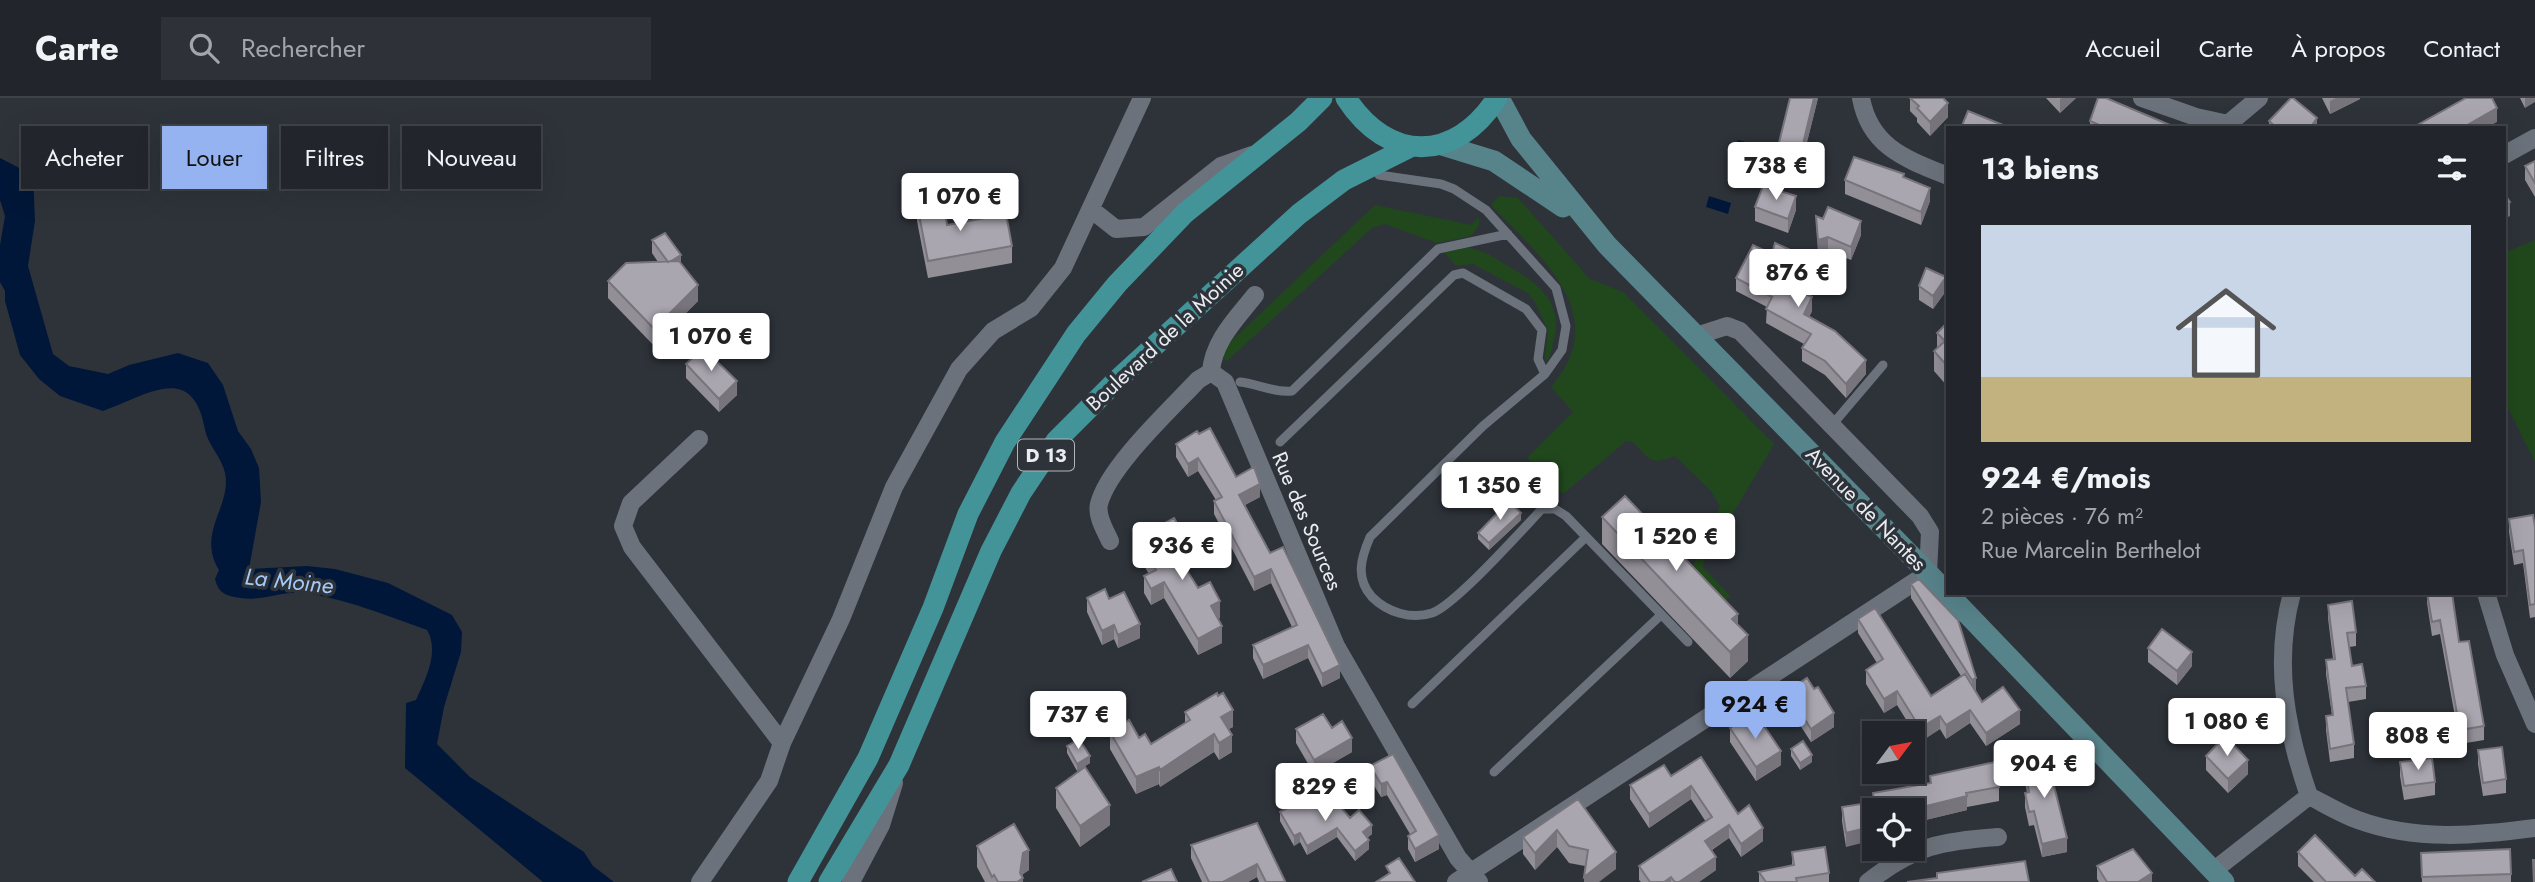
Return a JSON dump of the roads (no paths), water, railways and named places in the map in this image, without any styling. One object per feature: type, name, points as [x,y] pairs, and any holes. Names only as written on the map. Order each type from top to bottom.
[{"type":"main road","name":"D 13","points":[[798,882],[868,758],[933,608],[968,514],[1005,442],[1076,334],[1116,284],[1185,213],[1314,109],[1322,98]]},
{"type":"main road","points":[[1346,98],[1361,121],[1383,138],[1410,147],[1442,145],[1486,115],[1498,98]]},
{"type":"main road","name":"Avenue de Nantes","points":[[1498,98],[1521,139],[1593,229],[1946,592]]},
{"type":"main road","name":"Avenue de Nantes","points":[[1442,145],[1494,161],[1538,188],[1593,229]]},
{"type":"main road","name":"Boulevard de la Moinie","points":[[829,882],[899,765],[991,551],[1021,493],[1056,441],[1117,380],[1299,214],[1344,180],[1373,163],[1410,147]]},
{"type":"main road","name":"Avenue de Nantes","points":[[1949,595],[2219,876]]},
{"type":"street","points":[[700,882],[769,781],[782,743],[841,619],[894,487],[959,369],[993,331],[1031,308],[1063,268],[1142,98]]},
{"type":"street","points":[[1861,98],[1866,120],[1881,141],[1907,159],[1946,175]]},
{"type":"street","points":[[2142,98],[2228,126],[2259,98]]},
{"type":"street","points":[[2506,154],[2535,138]]},
{"type":"street","points":[[1092,210],[1116,229],[1144,227],[1221,166],[1256,154]]},
{"type":"street","points":[[1110,541],[1098,506],[1109,485],[1135,448],[1198,380],[1211,372],[1212,359],[1220,340],[1255,295]]},
{"type":"street","points":[[1456,882],[1476,877],[1928,573],[1930,532],[1920,516],[1740,331],[1727,326],[1696,336]]},
{"type":"street","name":"Rue des Sources","points":[[1211,372],[1225,382],[1336,646],[1458,858],[1476,877]]},
{"type":"street","points":[[699,439],[631,503],[623,526],[632,547],[782,743]]},
{"type":"street","points":[[2291,595],[2286,614],[2281,678],[2291,739],[2309,796],[2358,820],[2427,835],[2462,835],[2535,828]]},
{"type":"street","points":[[2487,595],[2505,655],[2535,724]]},
{"type":"street","points":[[851,882],[881,825],[899,765]]},
{"type":"street","points":[[2219,876],[2309,796]]},
{"type":"street","points":[[1868,882],[1913,852],[1945,841],[1998,837]]},
{"type":"lane","points":[[1373,163],[1379,175],[1454,189],[1486,210],[1556,288],[1566,326],[1562,350],[1545,374],[1483,426],[1370,537],[1361,559],[1361,577],[1373,598],[1390,611],[1430,613],[1452,599],[1542,509],[1555,509],[1586,537],[1688,642]]},
{"type":"lane","points":[[1240,382],[1261,384],[1281,392],[1292,391],[1438,249],[1508,234]]},
{"type":"lane","points":[[1280,442],[1454,275],[1463,273],[1526,309],[1542,330],[1538,359],[1545,374]]},
{"type":"lane","points":[[1832,425],[1883,365]]},
{"type":"lane","points":[[1412,704],[1586,537]]},
{"type":"lane","points":[[1494,772],[1661,615]]},
{"type":"water","points":[[1738,140],[1763,147],[1761,157],[1735,150]]},
{"type":"water","name":"La Moine","points":[[0,158],[21,169],[21,189],[34,189],[35,221],[28,266],[53,354],[69,366],[108,374],[129,365],[178,353],[208,363],[223,385],[238,431],[251,449],[259,468],[261,502],[249,569],[307,566],[335,569],[388,583],[452,615],[462,632],[461,652],[444,707],[437,744],[470,777],[584,852],[593,866],[614,882],[543,882],[405,768],[406,703],[416,700],[430,666],[432,647],[427,630],[366,608],[318,595],[293,593],[248,599],[227,595],[221,591],[215,579],[219,570],[211,544],[224,497],[225,473],[207,436],[199,408],[190,395],[179,389],[166,389],[151,392],[103,411],[60,396],[39,379],[20,355],[5,301],[5,291],[0,282],[0,245],[5,216],[0,200]]},
{"type":"water","points":[[1709,196],[1731,203],[1728,214],[1706,207]]}]
